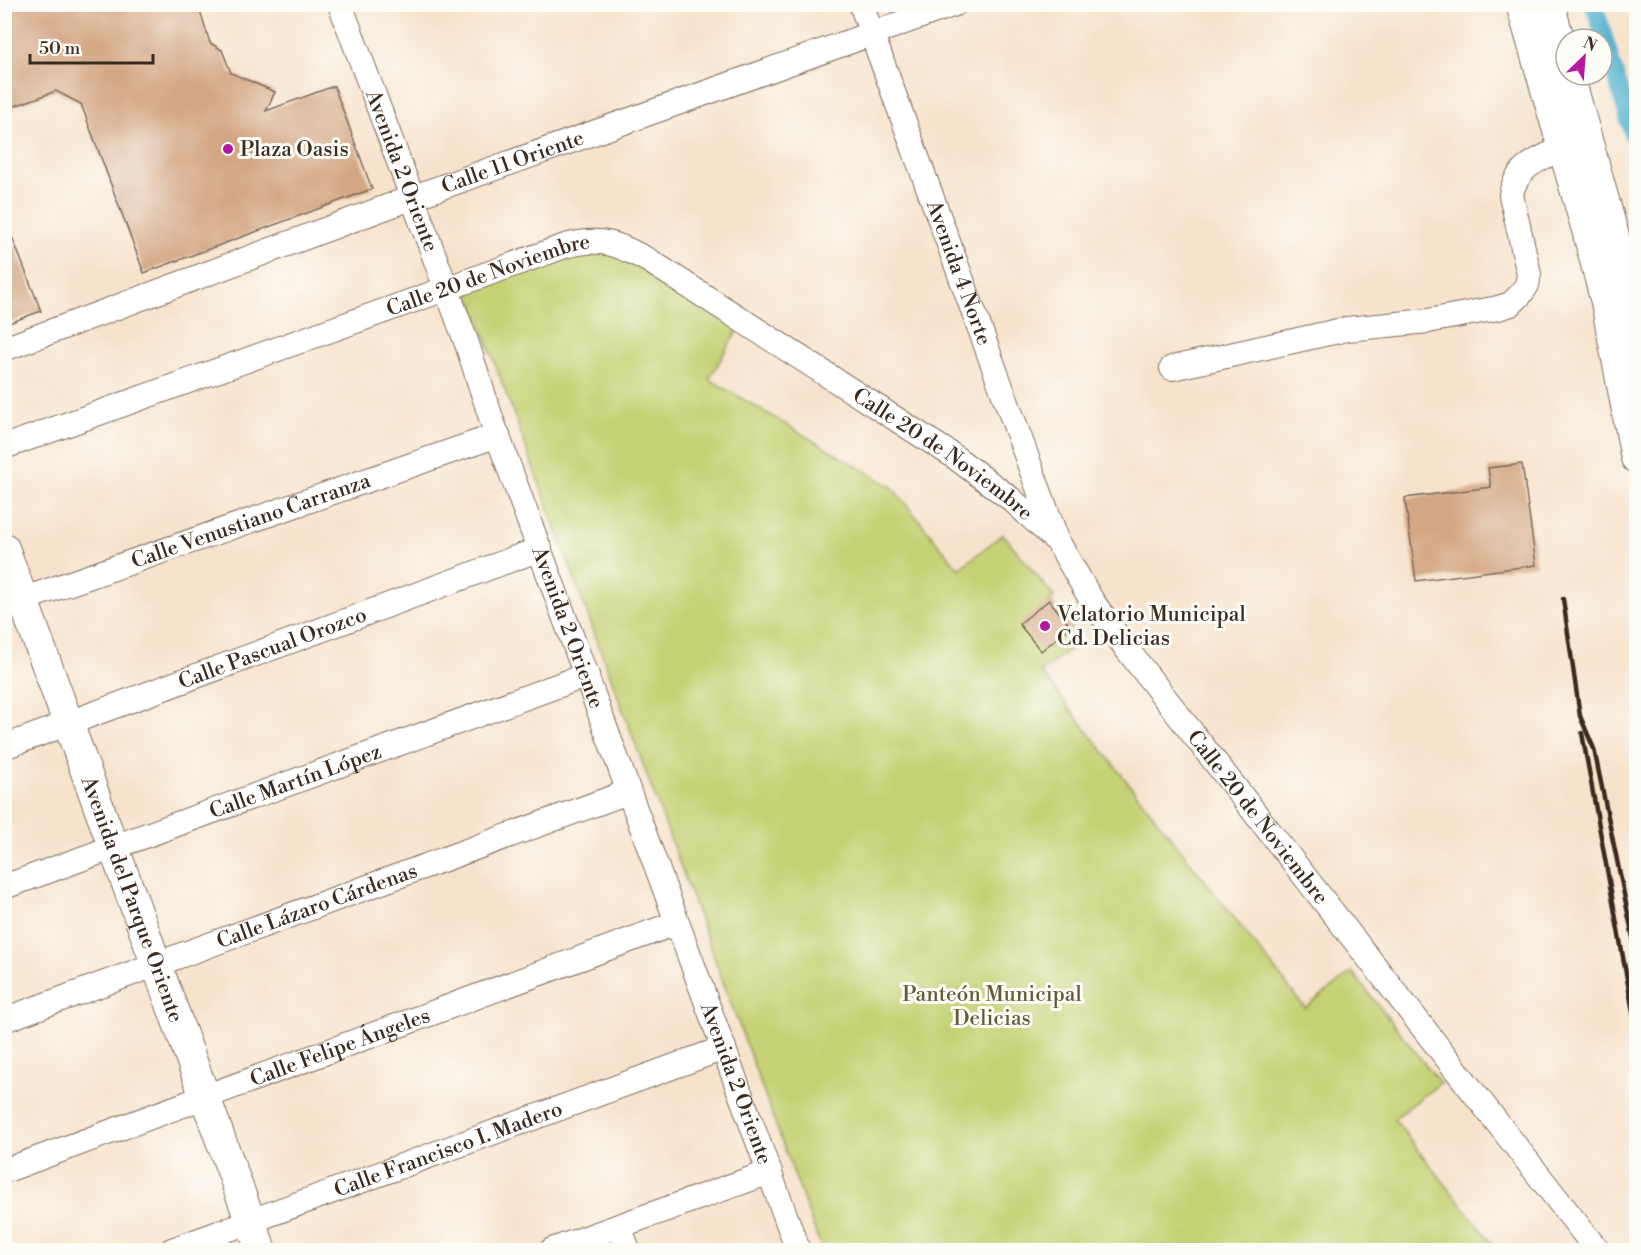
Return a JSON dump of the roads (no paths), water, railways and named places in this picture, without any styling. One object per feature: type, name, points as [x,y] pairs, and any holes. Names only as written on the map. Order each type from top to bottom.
[{"type":"main road","points":[[1521,4],[1606,302],[1636,458]]},
{"type":"main road","points":[[1549,4],[1556,27]]},
{"type":"main road","points":[[1572,87],[1621,261],[1636,327]]},
{"type":"main road","name":"Avenida del Parque Oriente","points":[[4,548],[14,603],[68,723],[261,1251]]},
{"type":"street","name":"Avenida 2 Oriente","points":[[340,4],[467,344],[675,923],[724,1048],[798,1251]]},
{"type":"street","name":"Avenida 4 Norte","points":[[861,4],[1058,542]]},
{"type":"street","name":"Calle 11 Oriente","points":[[4,349],[411,198],[955,4]]},
{"type":"street","points":[[1172,368],[1347,329],[1476,314],[1511,304],[1527,285],[1529,274],[1511,195],[1513,184],[1527,166],[1563,148]]},
{"type":"street","name":"Calle 20 de Noviembre","points":[[4,447],[578,242],[606,241],[629,250],[952,455],[1011,499],[1058,542],[1092,601],[1129,652],[1597,1251]]},
{"type":"street","name":"Calle Venustiano Carranza","points":[[14,603],[498,435]]},
{"type":"street","name":"Calle Pascual Orozco","points":[[4,747],[540,549]]},
{"type":"street","name":"Calle Martín López","points":[[4,887],[587,675]]},
{"type":"street","name":"Calle Lázaro Cárdenas","points":[[4,1020],[628,792]]},
{"type":"street","name":"Calle Felipe Ángeles","points":[[4,1170],[675,923]]},
{"type":"street","name":"Calle Francisco I. Madero","points":[[172,1251],[724,1048]]},
{"type":"street","points":[[552,1251],[770,1172]]},
{"type":"street","points":[[619,1226],[628,1251]]},
{"type":"waterway","points":[[1594,4],[1636,144]]},
{"type":"railway","points":[[1563,599],[1580,716],[1594,749],[1636,952]]},
{"type":"railway","points":[[1582,733],[1636,1028]]},
{"type":"place","name":"Plaza Oasis","points":[[228,149]]},
{"type":"place","name":"Velatorio Municipal Cd. Delicias","points":[[1045,626]]},
{"type":"park label","name":"Panteón Municipal Delicias","points":[[992,1006]]}]
